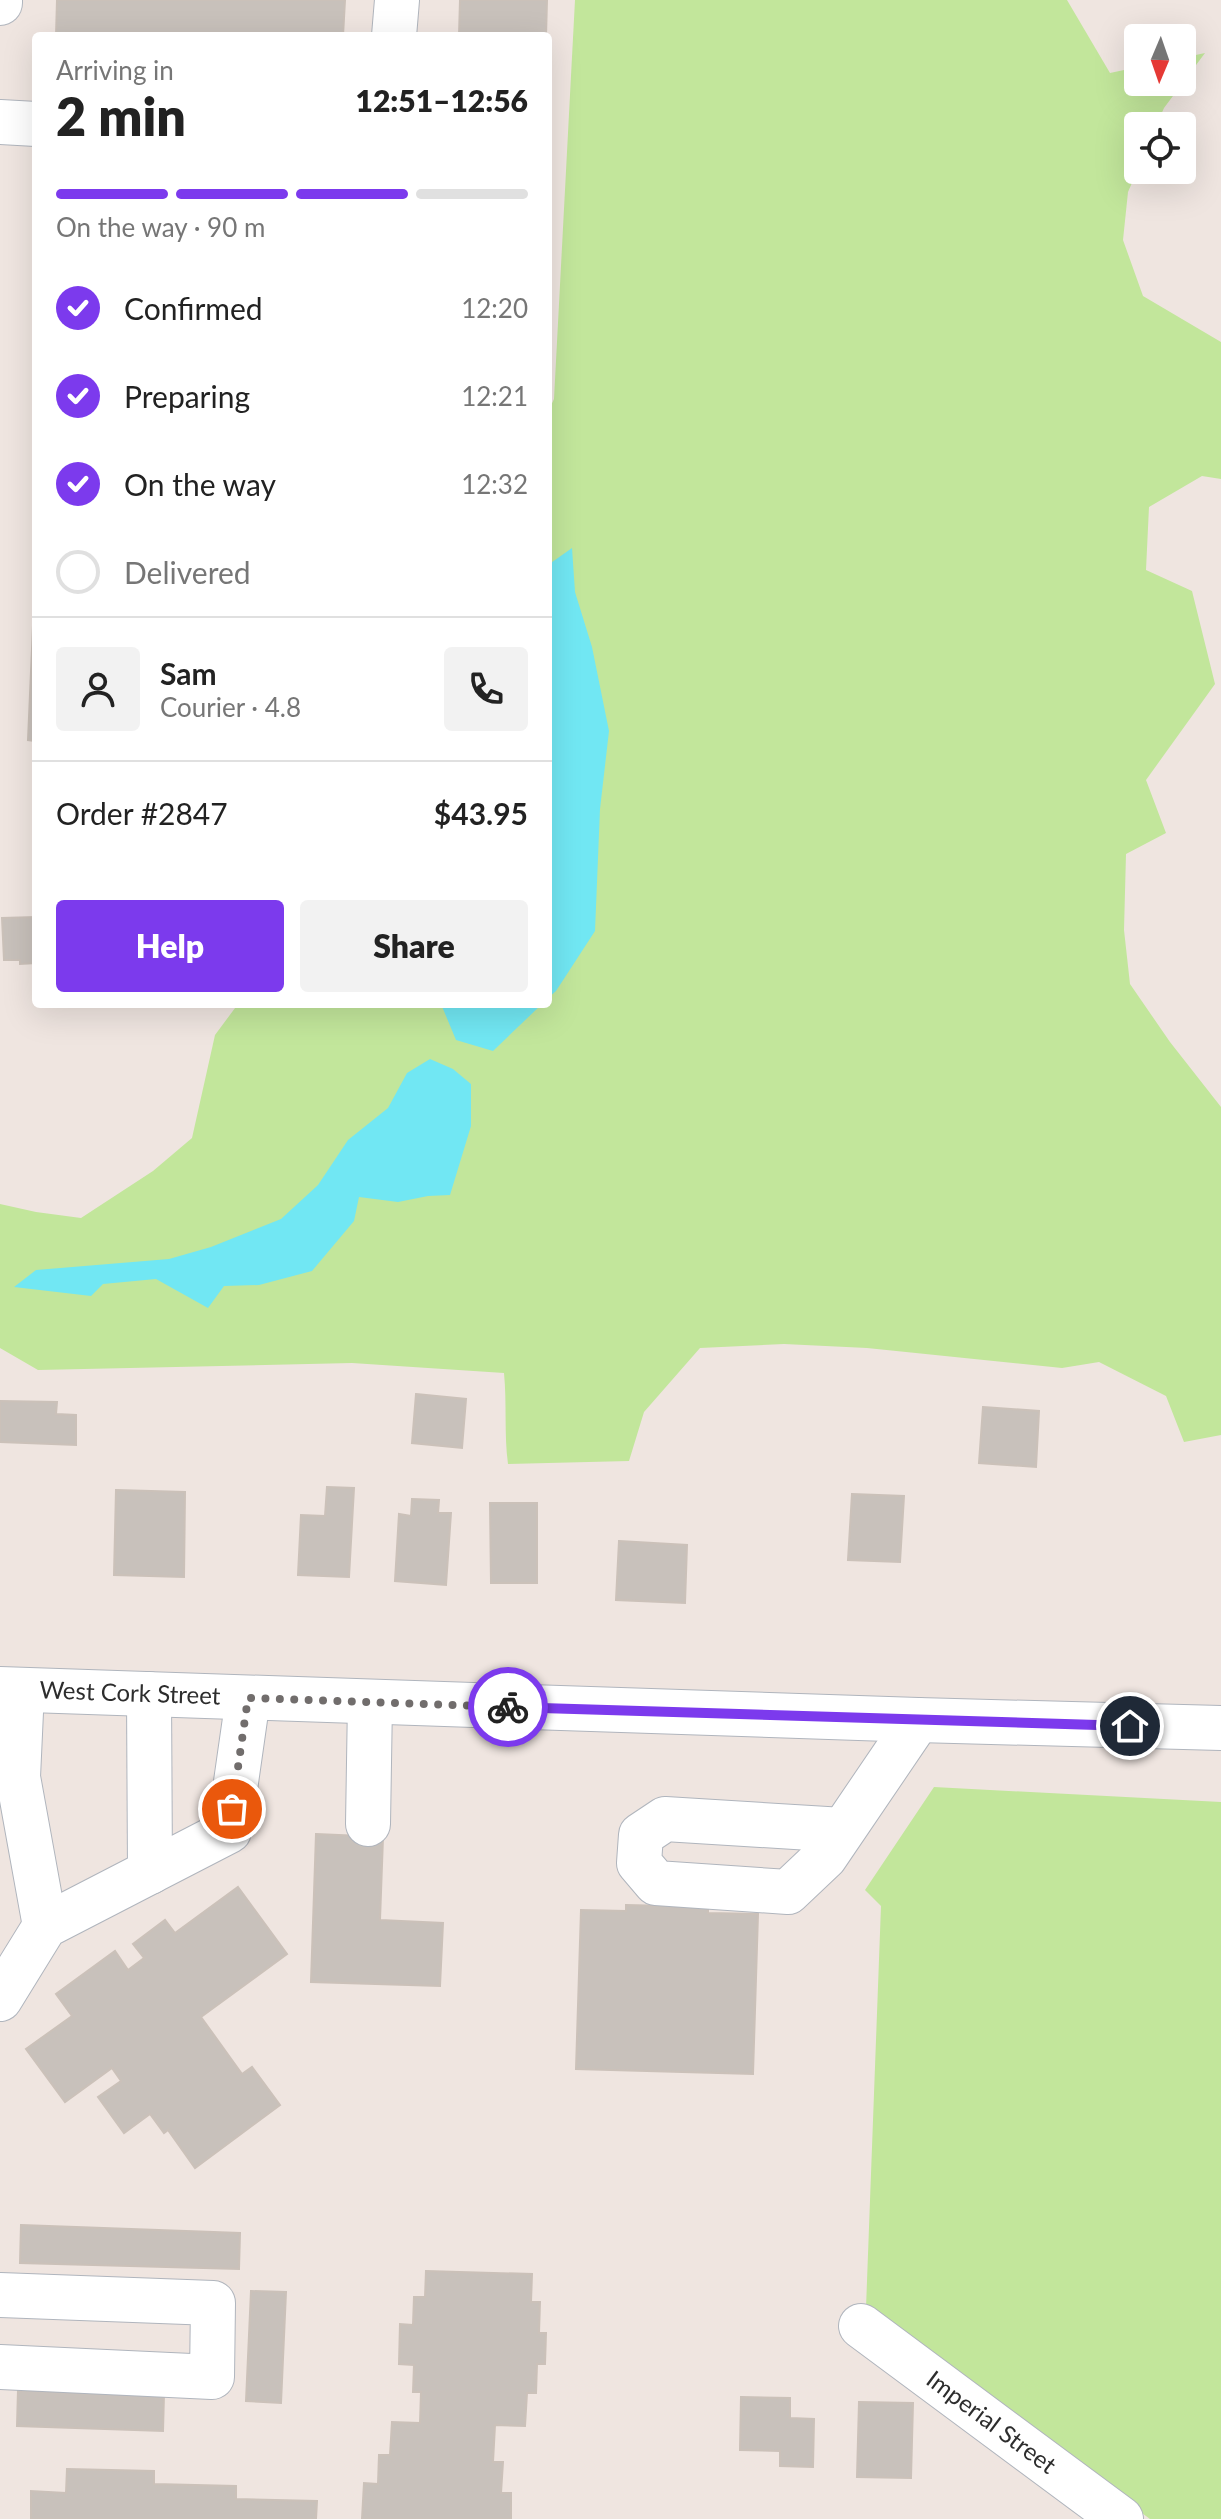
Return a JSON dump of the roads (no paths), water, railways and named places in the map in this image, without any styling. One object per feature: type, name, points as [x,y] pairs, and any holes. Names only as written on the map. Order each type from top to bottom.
[{"type":"street","points":[[394,32],[397,0]]},
{"type":"street","points":[[0,122],[32,124]]},
{"type":"street","points":[[11,1689],[18,1777],[45,1926]]},
{"type":"street","name":"West Cork Street","points":[[11,1689],[1221,1728]]},
{"type":"street","points":[[149,1694],[150,1872]]},
{"type":"street","points":[[0,1999],[45,1926],[229,1831],[248,1698]]},
{"type":"street","points":[[368,1824],[370,1702]]},
{"type":"street","points":[[843,1830],[918,1720]]},
{"type":"street","points":[[0,2295],[213,2303],[212,2377],[0,2367]]},
{"type":"street","name":"Imperial Street","points":[[861,2326],[1121,2519]]},
{"type":"water","points":[[572,548],[575,592],[592,647],[609,731],[600,809],[595,931],[552,994],[552,562]]},
{"type":"water","points":[[443,1008],[538,1008],[493,1051],[456,1040]]},
{"type":"water","points":[[430,1059],[453,1069],[471,1084],[471,1126],[450,1195],[398,1202],[359,1197],[354,1221],[312,1271],[259,1285],[224,1286],[208,1308],[156,1279],[103,1284],[91,1296],[14,1287],[36,1270],[169,1259],[211,1247],[281,1219],[318,1185],[348,1140],[388,1108],[407,1073]]}]
